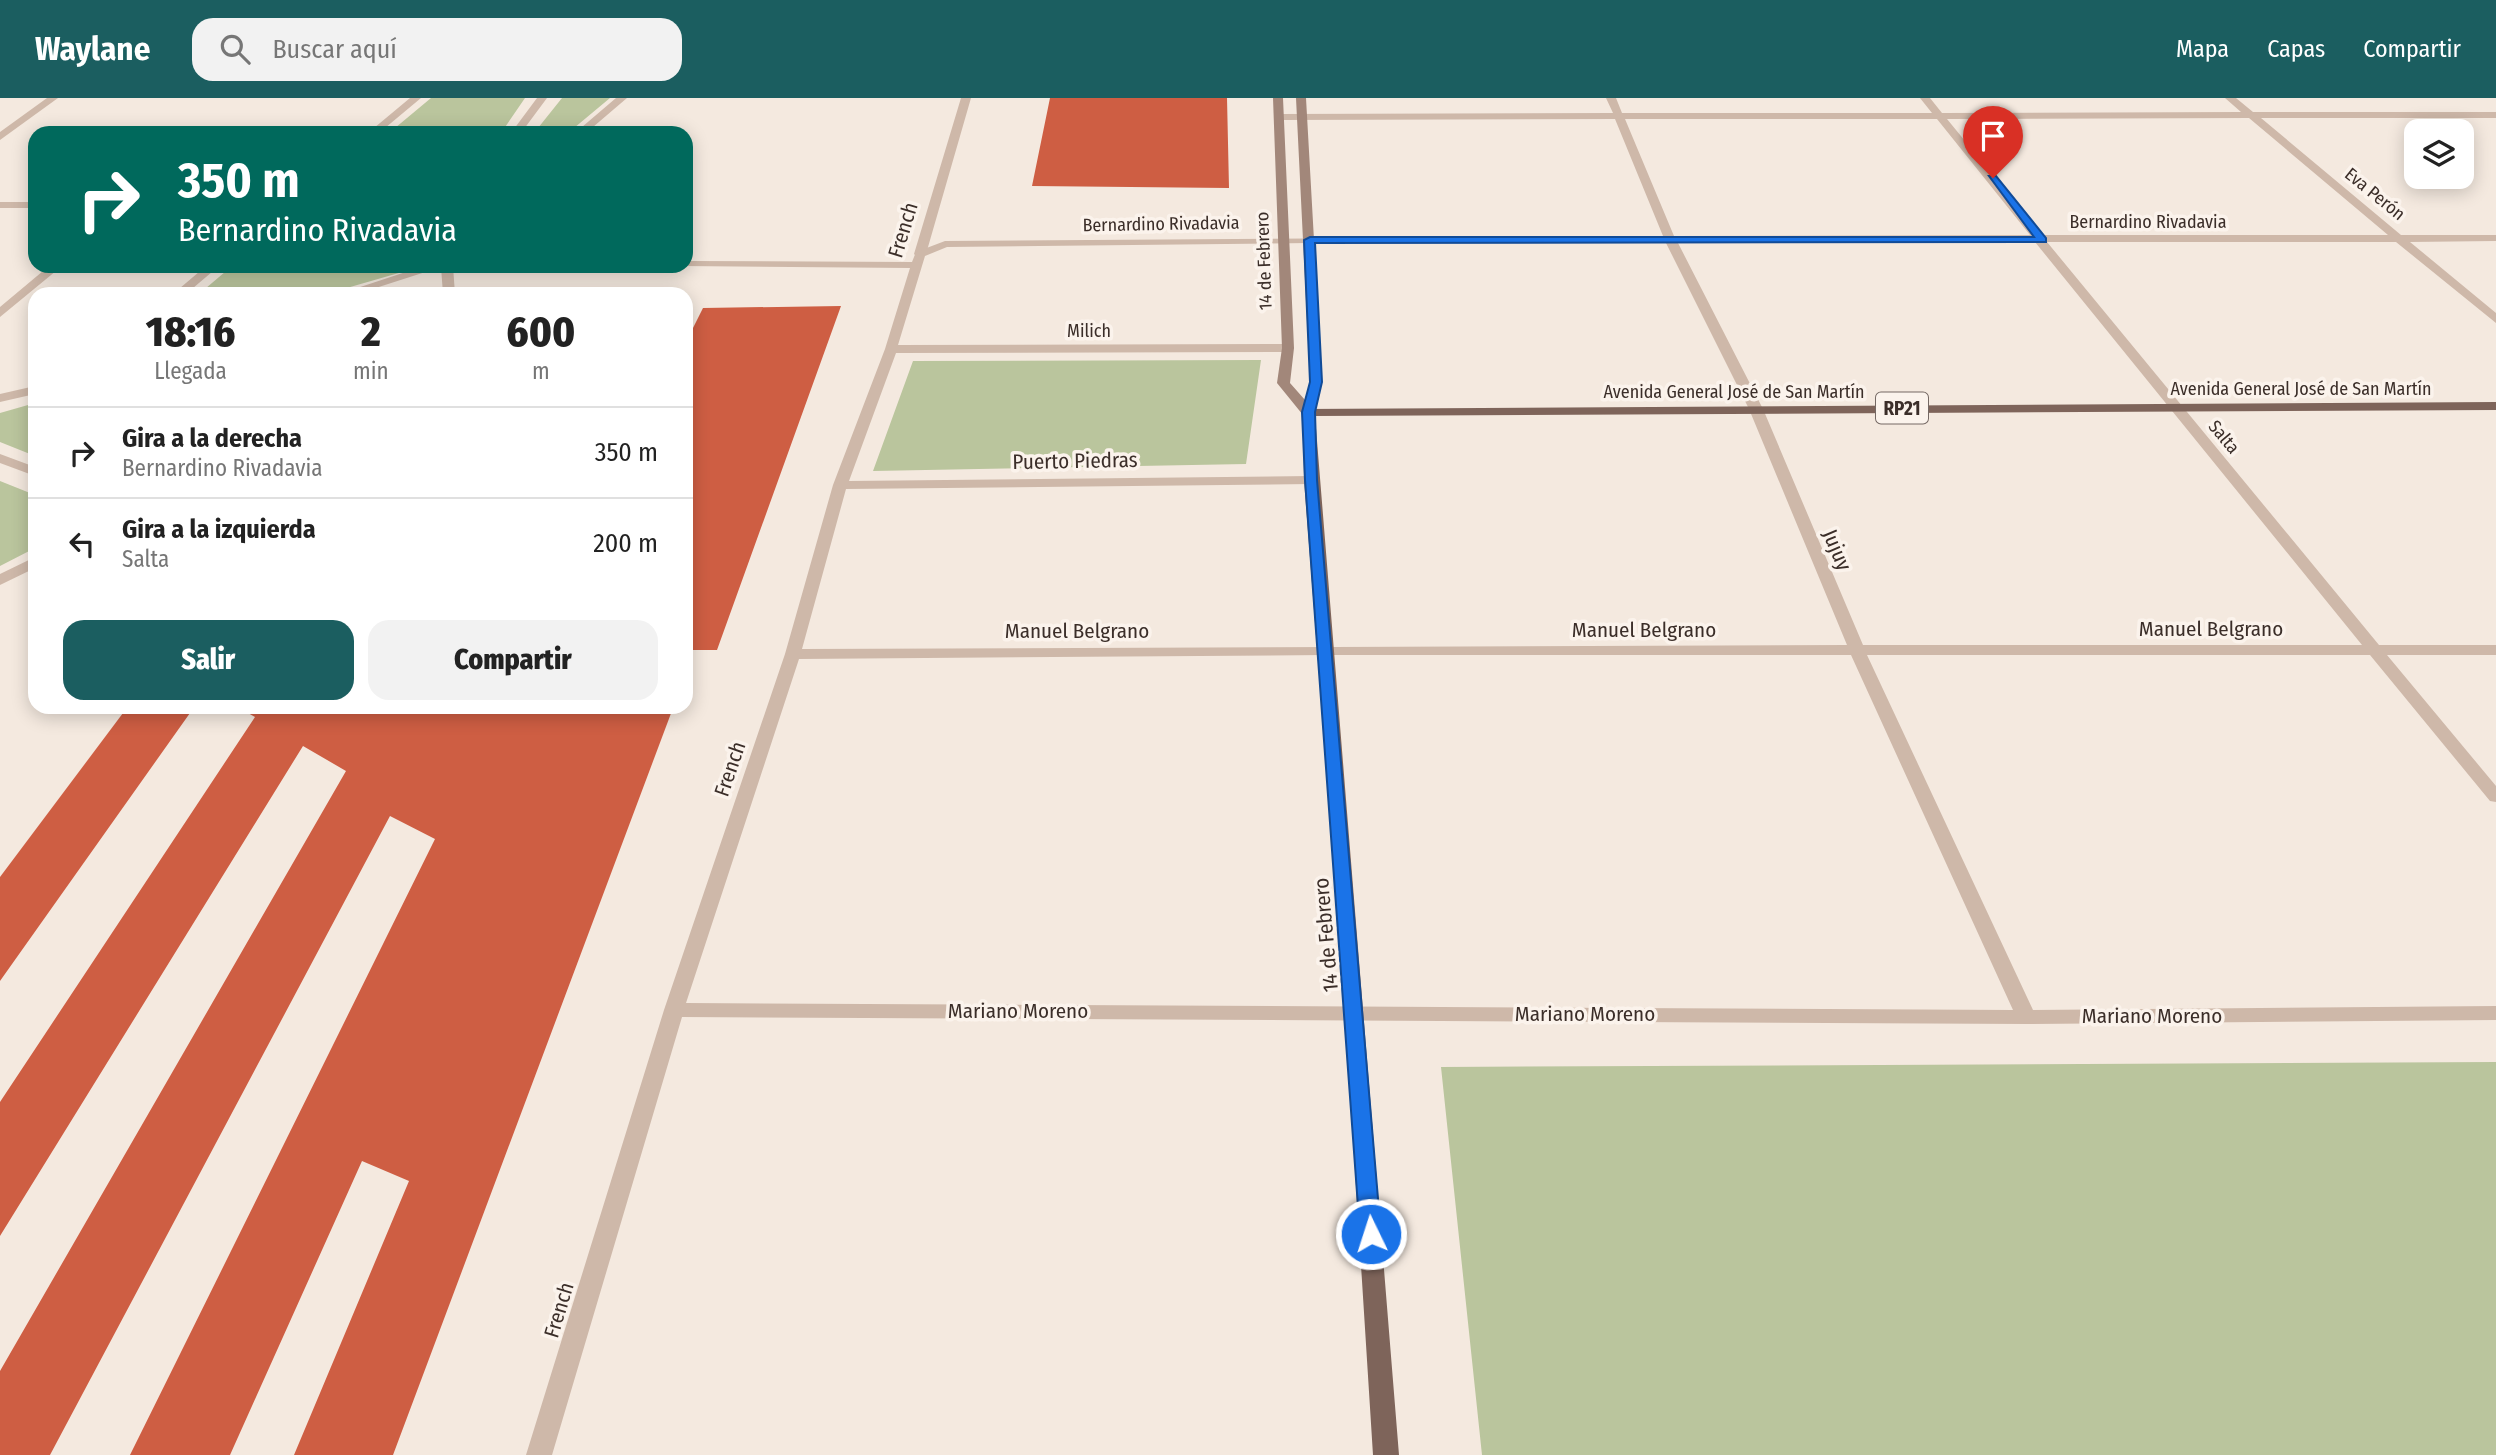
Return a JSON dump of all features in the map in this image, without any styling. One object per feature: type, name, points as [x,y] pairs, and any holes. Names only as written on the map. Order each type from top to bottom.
[{"type":"main road","name":"14 de Febrero","points":[[1278,98],[1288,348],[1283,383],[1308,412]]},
{"type":"main road","name":"14 de Febrero","points":[[1301,98],[1316,382],[1308,412],[1311,480],[1355,1012],[1386,1455]]},
{"type":"main road","name":"Avenida General José de San Martín","points":[[1308,412],[2496,406]]},
{"type":"street","points":[[0,137],[53,98]]},
{"type":"street","points":[[382,126],[416,98]]},
{"type":"street","points":[[521,126],[542,98]]},
{"type":"street","points":[[588,126],[622,98]]},
{"type":"street","name":"French","points":[[539,1455],[674,1010],[793,654],[840,485],[891,349],[966,98]]},
{"type":"street","name":"Jujuy","points":[[1611,98],[1670,239],[1756,409],[1857,652],[2026,1017]]},
{"type":"street","name":"Salta","points":[[1925,98],[1943,117],[2173,406],[2496,797]]},
{"type":"street","name":"Eva Perón","points":[[2230,98],[2496,319]]},
{"type":"street","points":[[1280,117],[2496,115]]},
{"type":"street","points":[[0,205],[28,205]]},
{"type":"street","name":"Bernardino Rivadavia","points":[[693,264],[918,259],[945,244],[1284,240],[2496,238]]},
{"type":"street","points":[[31,287],[48,273]]},
{"type":"street","points":[[187,287],[204,273]]},
{"type":"street","points":[[368,287],[413,273]]},
{"type":"street","points":[[0,313],[28,290]]},
{"type":"street","name":"Milich","points":[[891,349],[1288,348]]},
{"type":"street","points":[[0,398],[28,392]]},
{"type":"street","points":[[0,458],[28,469]]},
{"type":"street","name":"Puerto Piedras","points":[[840,485],[1311,480]]},
{"type":"street","points":[[0,580],[28,566]]},
{"type":"street","name":"Manuel Belgrano","points":[[793,654],[1325,650],[2496,650]]},
{"type":"street","name":"Mariano Moreno","points":[[674,1010],[2026,1017],[2496,1013]]},
{"type":"green space","points":[[431,98],[525,98],[506,126],[397,126]]},
{"type":"green space","points":[[562,98],[610,98],[576,126],[540,126]]},
{"type":"green space","points":[[224,273],[399,273],[350,287],[207,287]]},
{"type":"green space","points":[[1261,360],[1246,464],[873,471],[913,361]]},
{"type":"green space","points":[[28,405],[28,453],[0,442],[0,413]]},
{"type":"green space","points":[[0,481],[28,492],[28,552],[0,566]]},
{"type":"green space","points":[[2496,1062],[2496,1455],[1482,1455],[1441,1067]]},
{"type":"building","points":[[1050,98],[1227,98],[1229,188],[1032,186]]},
{"type":"building","points":[[841,306],[717,650],[693,650],[693,328],[703,308]]},
{"type":"building","points":[[122,714],[189,714],[0,981],[0,877]]},
{"type":"building","points":[[250,714],[671,714],[393,1455],[294,1455],[409,1181],[362,1161],[230,1455],[130,1455],[435,839],[390,816],[50,1455],[0,1455],[0,1371],[346,771],[303,746],[0,1236],[0,1102],[255,717]]},
{"type":"route","points":[[1371,1234],[1311,480],[1308,412],[1316,382],[1310,240],[2042,240],[1993,178]]}]
